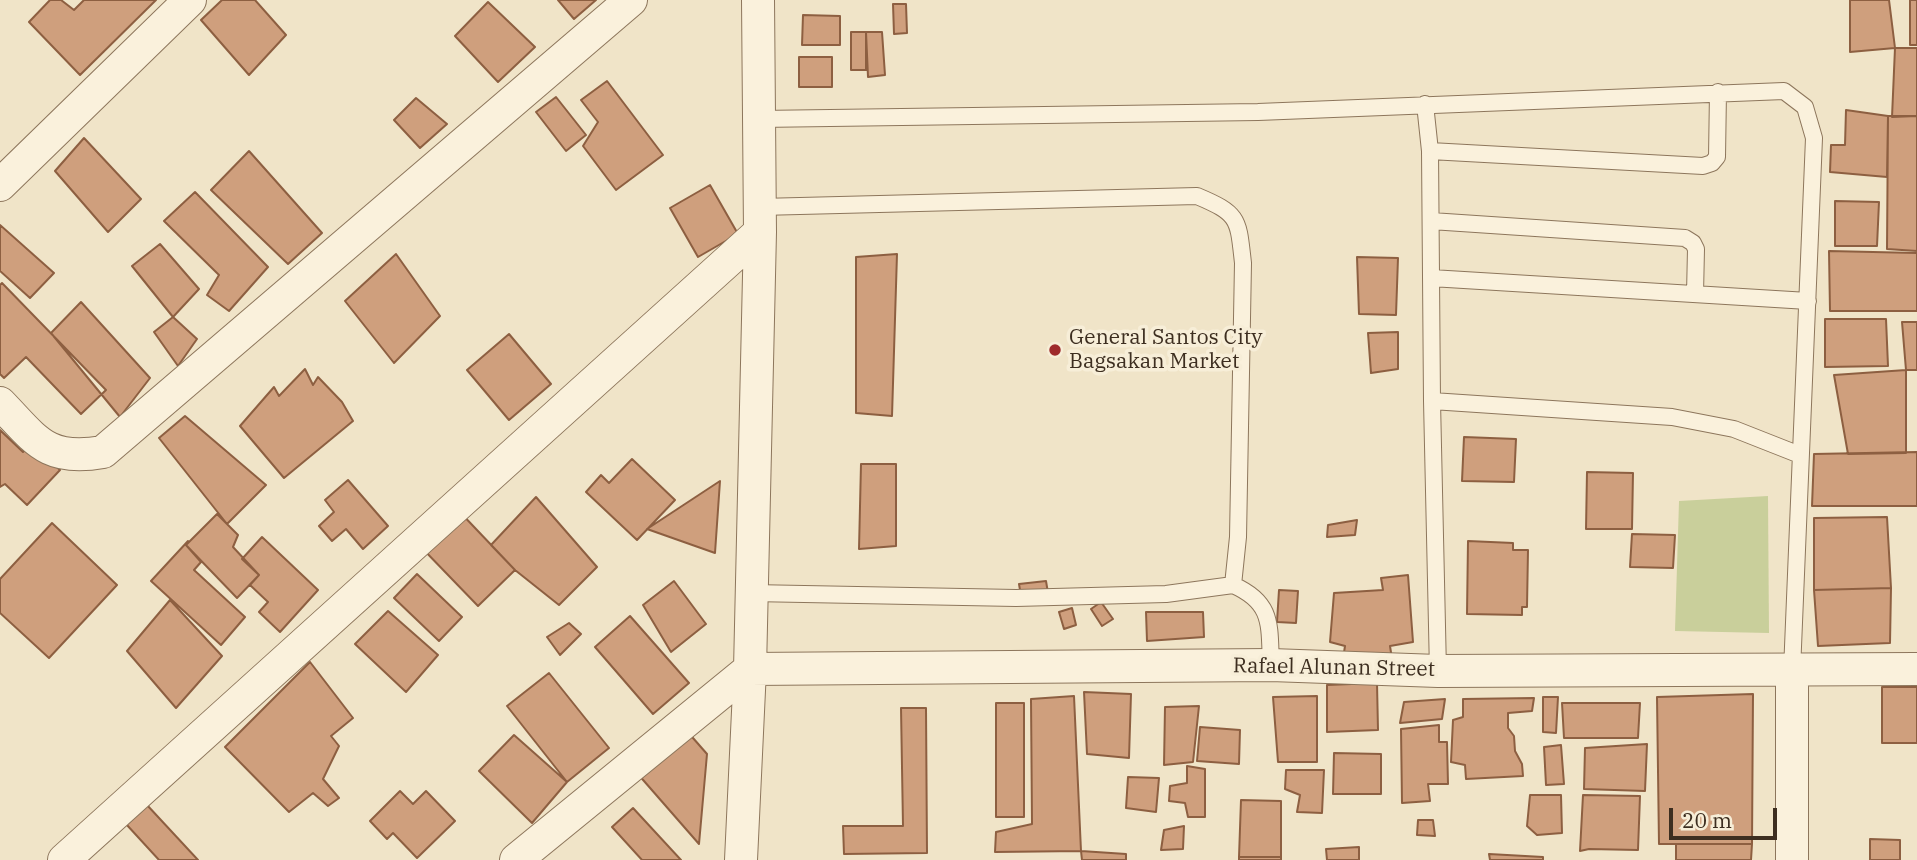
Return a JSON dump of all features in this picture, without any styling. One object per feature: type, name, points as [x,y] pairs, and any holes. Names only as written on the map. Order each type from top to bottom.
[{"type":"street","points":[[0,185],[190,0]]},
{"type":"street","points":[[0,403],[40,444],[60,454],[78,457],[103,452],[631,0]]},
{"type":"street","points":[[741,860],[751,669],[760,219],[758,0]]},
{"type":"street","points":[[64,860],[760,219]]},
{"type":"street","name":"Rafael Alunan Street","points":[[751,669],[1271,665],[1438,671],[1917,669]]},
{"type":"street","points":[[516,860],[751,669]]},
{"type":"street","points":[[1791,860],[1792,671]]},
{"type":"lane","points":[[759,119],[1258,112],[1784,90],[1805,107],[1814,138],[1792,671]]},
{"type":"lane","points":[[1430,151],[1703,166],[1712,163],[1717,157],[1718,92]]},
{"type":"lane","points":[[1425,104],[1430,151],[1438,671]]},
{"type":"lane","points":[[760,219],[1197,197],[1226,208],[1239,228],[1243,263],[1238,537],[1233,585]]},
{"type":"lane","points":[[1431,221],[1685,238],[1693,243],[1696,249],[1695,294]]},
{"type":"lane","points":[[1431,278],[1808,301]]},
{"type":"lane","points":[[1432,401],[1672,417],[1734,429],[1800,455]]},
{"type":"lane","points":[[751,593],[1016,598],[1166,594],[1233,585],[1248,592],[1262,604],[1269,619],[1271,665]]},
{"type":"green space","points":[[1768,496],[1769,633],[1675,631],[1679,501]]},
{"type":"building","points":[[50,0],[61,0],[74,10],[84,0],[156,0],[80,75],[29,22]]},
{"type":"building","points":[[222,0],[255,0],[286,35],[249,75],[201,20]]},
{"type":"building","points":[[558,0],[596,0],[574,19]]},
{"type":"building","points":[[1850,0],[1889,0],[1895,48],[1850,52]]},
{"type":"building","points":[[1910,0],[1917,0],[1917,45],[1910,45]]},
{"type":"building","points":[[488,2],[535,47],[498,82],[455,36]]},
{"type":"building","points":[[893,4],[906,4],[907,33],[894,34]]},
{"type":"building","points":[[803,15],[840,16],[840,45],[802,45]]},
{"type":"building","points":[[851,32],[866,32],[866,70],[851,70]]},
{"type":"building","points":[[866,32],[882,32],[885,75],[868,77]]},
{"type":"building","points":[[1895,48],[1917,48],[1917,116],[1892,117]]},
{"type":"building","points":[[799,57],[832,57],[832,87],[799,87]]},
{"type":"building","points":[[607,81],[663,155],[616,190],[583,146],[598,122],[581,100]]},
{"type":"building","points":[[556,97],[586,135],[566,151],[536,112]]},
{"type":"building","points":[[416,98],[447,124],[420,148],[394,120]]},
{"type":"building","points":[[1846,110],[1888,116],[1887,177],[1830,172],[1831,145],[1845,145]]},
{"type":"building","points":[[1888,116],[1917,116],[1917,251],[1887,249]]},
{"type":"building","points":[[84,138],[141,199],[108,232],[55,171]]},
{"type":"building","points":[[249,151],[322,233],[288,264],[211,190]]},
{"type":"building","points":[[710,185],[738,234],[698,257],[670,208]]},
{"type":"building","points":[[195,192],[268,267],[229,311],[207,295],[219,275],[164,221]]},
{"type":"building","points":[[1835,201],[1879,202],[1877,246],[1835,246]]},
{"type":"building","points":[[0,225],[54,273],[30,298],[0,271]]},
{"type":"building","points":[[160,244],[199,289],[173,317],[132,266]]},
{"type":"building","points":[[1829,251],[1917,253],[1917,311],[1830,311]]},
{"type":"building","points":[[396,254],[440,316],[394,363],[345,301]]},
{"type":"building","points":[[897,254],[892,416],[856,413],[856,257]]},
{"type":"building","points":[[1357,257],[1398,258],[1396,315],[1359,314]]},
{"type":"building","points":[[2,283],[106,390],[81,414],[26,357],[4,378],[0,374]]},
{"type":"building","points":[[81,302],[150,378],[120,417],[51,333]]},
{"type":"building","points":[[173,317],[197,339],[178,366],[154,332]]},
{"type":"building","points":[[1825,319],[1886,319],[1888,366],[1825,367]]},
{"type":"building","points":[[1902,322],[1917,322],[1917,370],[1906,370]]},
{"type":"building","points":[[1398,332],[1398,369],[1371,373],[1368,333]]},
{"type":"building","points":[[509,334],[551,384],[509,420],[467,370]]},
{"type":"building","points":[[305,369],[313,385],[318,377],[342,402],[353,421],[284,478],[240,426],[274,387],[279,396]]},
{"type":"building","points":[[1906,370],[1906,453],[1848,454],[1834,375]]},
{"type":"building","points":[[185,416],[266,485],[227,524],[159,438]]},
{"type":"building","points":[[0,430],[23,452],[32,443],[60,470],[27,505],[5,484],[0,487]]},
{"type":"building","points":[[1464,437],[1516,439],[1514,482],[1462,481]]},
{"type":"building","points":[[1917,452],[1917,506],[1812,506],[1814,454]]},
{"type":"building","points":[[632,459],[675,500],[637,540],[586,492],[601,475],[609,483]]},
{"type":"building","points":[[861,464],[896,464],[896,546],[859,549]]},
{"type":"building","points":[[1587,472],[1633,473],[1632,529],[1586,529]]},
{"type":"building","points":[[348,480],[388,526],[363,549],[346,529],[332,541],[319,526],[334,512],[325,500]]},
{"type":"building","points":[[720,481],[715,553],[647,529]]},
{"type":"building","points":[[536,497],[597,567],[559,605],[515,570],[491,545]]},
{"type":"building","points":[[457,509],[515,570],[478,606],[420,546]]},
{"type":"building","points":[[217,514],[238,535],[233,547],[259,575],[237,598],[186,545]]},
{"type":"building","points":[[1887,517],[1891,588],[1814,590],[1814,518]]},
{"type":"building","points":[[1357,520],[1355,535],[1327,537],[1328,525]]},
{"type":"building","points":[[52,523],[117,585],[49,658],[0,613],[0,579]]},
{"type":"building","points":[[1632,534],[1675,535],[1673,568],[1630,567]]},
{"type":"building","points":[[262,537],[318,590],[280,632],[259,612],[268,602],[250,585],[259,575],[242,559]]},
{"type":"building","points":[[188,541],[186,545],[201,562],[194,570],[245,617],[221,645],[151,581]]},
{"type":"building","points":[[1468,541],[1513,543],[1513,550],[1528,550],[1527,607],[1522,607],[1522,615],[1467,614]]},
{"type":"building","points":[[417,574],[462,617],[439,641],[394,598]]},
{"type":"building","points":[[1408,575],[1413,642],[1390,646],[1392,659],[1343,659],[1345,646],[1330,642],[1334,593],[1383,590],[1381,578]]},
{"type":"building","points":[[674,581],[706,624],[671,652],[643,605]]},
{"type":"building","points":[[1046,581],[1048,593],[1021,596],[1019,584]]},
{"type":"building","points":[[1891,588],[1890,643],[1818,646],[1814,590]]},
{"type":"building","points":[[1279,590],[1298,591],[1296,623],[1277,622]]},
{"type":"building","points":[[170,600],[222,656],[176,708],[127,651]]},
{"type":"building","points":[[1101,602],[1113,619],[1102,626],[1091,609]]},
{"type":"building","points":[[1072,608],[1076,625],[1064,629],[1059,612]]},
{"type":"building","points":[[388,611],[438,655],[406,692],[355,644]]},
{"type":"building","points":[[1146,612],[1203,612],[1204,637],[1147,641]]},
{"type":"building","points":[[630,616],[689,683],[653,714],[595,647]]},
{"type":"building","points":[[569,623],[581,634],[560,655],[547,637]]},
{"type":"building","points":[[310,662],[353,718],[331,736],[339,746],[323,779],[339,798],[328,806],[313,793],[289,812],[225,747]]},
{"type":"building","points":[[549,673],[609,748],[567,782],[507,706]]},
{"type":"building","points":[[1377,683],[1378,730],[1327,732],[1327,685]]},
{"type":"building","points":[[1882,687],[1917,687],[1917,743],[1882,743]]},
{"type":"building","points":[[1084,692],[1131,694],[1129,758],[1087,754]]},
{"type":"building","points":[[1753,694],[1752,844],[1659,844],[1657,697]]},
{"type":"building","points":[[1074,696],[1081,851],[995,852],[996,832],[1032,824],[1031,699]]},
{"type":"building","points":[[1317,696],[1317,762],[1278,762],[1273,697]]},
{"type":"building","points":[[1543,697],[1558,697],[1556,733],[1543,732]]},
{"type":"building","points":[[1534,698],[1532,711],[1508,713],[1508,728],[1514,736],[1515,751],[1522,764],[1523,776],[1466,779],[1465,765],[1451,762],[1453,720],[1463,717],[1463,699]]},
{"type":"building","points":[[1445,699],[1442,719],[1400,723],[1404,702]]},
{"type":"building","points":[[996,703],[1024,703],[1024,817],[996,817]]},
{"type":"building","points":[[1562,703],[1640,703],[1638,738],[1564,738]]},
{"type":"building","points":[[1199,706],[1193,762],[1164,765],[1165,707]]},
{"type":"building","points":[[901,708],[926,708],[927,853],[844,854],[843,826],[903,826]]},
{"type":"building","points":[[1439,725],[1439,742],[1447,742],[1448,784],[1428,784],[1430,801],[1402,803],[1401,729]]},
{"type":"building","points":[[1200,727],[1240,730],[1239,764],[1197,761]]},
{"type":"building","points":[[686,730],[707,754],[699,844],[637,773]]},
{"type":"building","points":[[514,735],[567,782],[532,823],[479,771]]},
{"type":"building","points":[[1647,744],[1645,791],[1584,789],[1585,748]]},
{"type":"building","points":[[1561,745],[1564,784],[1546,785],[1544,747]]},
{"type":"building","points":[[1334,753],[1381,754],[1381,794],[1333,794]]},
{"type":"building","points":[[1187,766],[1205,769],[1205,817],[1188,817],[1185,803],[1169,801],[1170,786],[1187,783]]},
{"type":"building","points":[[1286,770],[1324,770],[1322,813],[1297,812],[1300,795],[1285,789]]},
{"type":"building","points":[[1128,777],[1159,778],[1156,812],[1126,808]]},
{"type":"building","points":[[400,791],[413,804],[426,791],[455,821],[417,858],[393,833],[387,839],[370,821]]},
{"type":"building","points":[[1530,795],[1561,795],[1562,833],[1537,835],[1527,826]]},
{"type":"building","points":[[1583,795],[1640,796],[1638,850],[1580,851]]},
{"type":"building","points":[[1241,800],[1281,801],[1281,857],[1239,857]]},
{"type":"building","points":[[147,805],[198,860],[159,860],[126,824]]},
{"type":"building","points":[[633,808],[681,860],[642,860],[612,827]]},
{"type":"building","points":[[1418,820],[1433,820],[1435,836],[1417,835]]},
{"type":"building","points":[[1184,826],[1183,849],[1161,850],[1164,830]]},
{"type":"building","points":[[1870,839],[1900,840],[1900,860],[1870,860]]},
{"type":"building","points":[[1676,844],[1752,844],[1751,860],[1676,860]]},
{"type":"building","points":[[1359,847],[1359,860],[1327,860],[1326,849]]},
{"type":"building","points":[[1081,851],[1126,854],[1126,860],[1082,860]]},
{"type":"building","points":[[1489,854],[1543,857],[1543,860],[1490,860]]},
{"type":"building","points":[[1239,857],[1281,857],[1281,860],[1239,860]]},
{"type":"place","name":"General Santos City Bagsakan Market","points":[[1055,350]]}]
